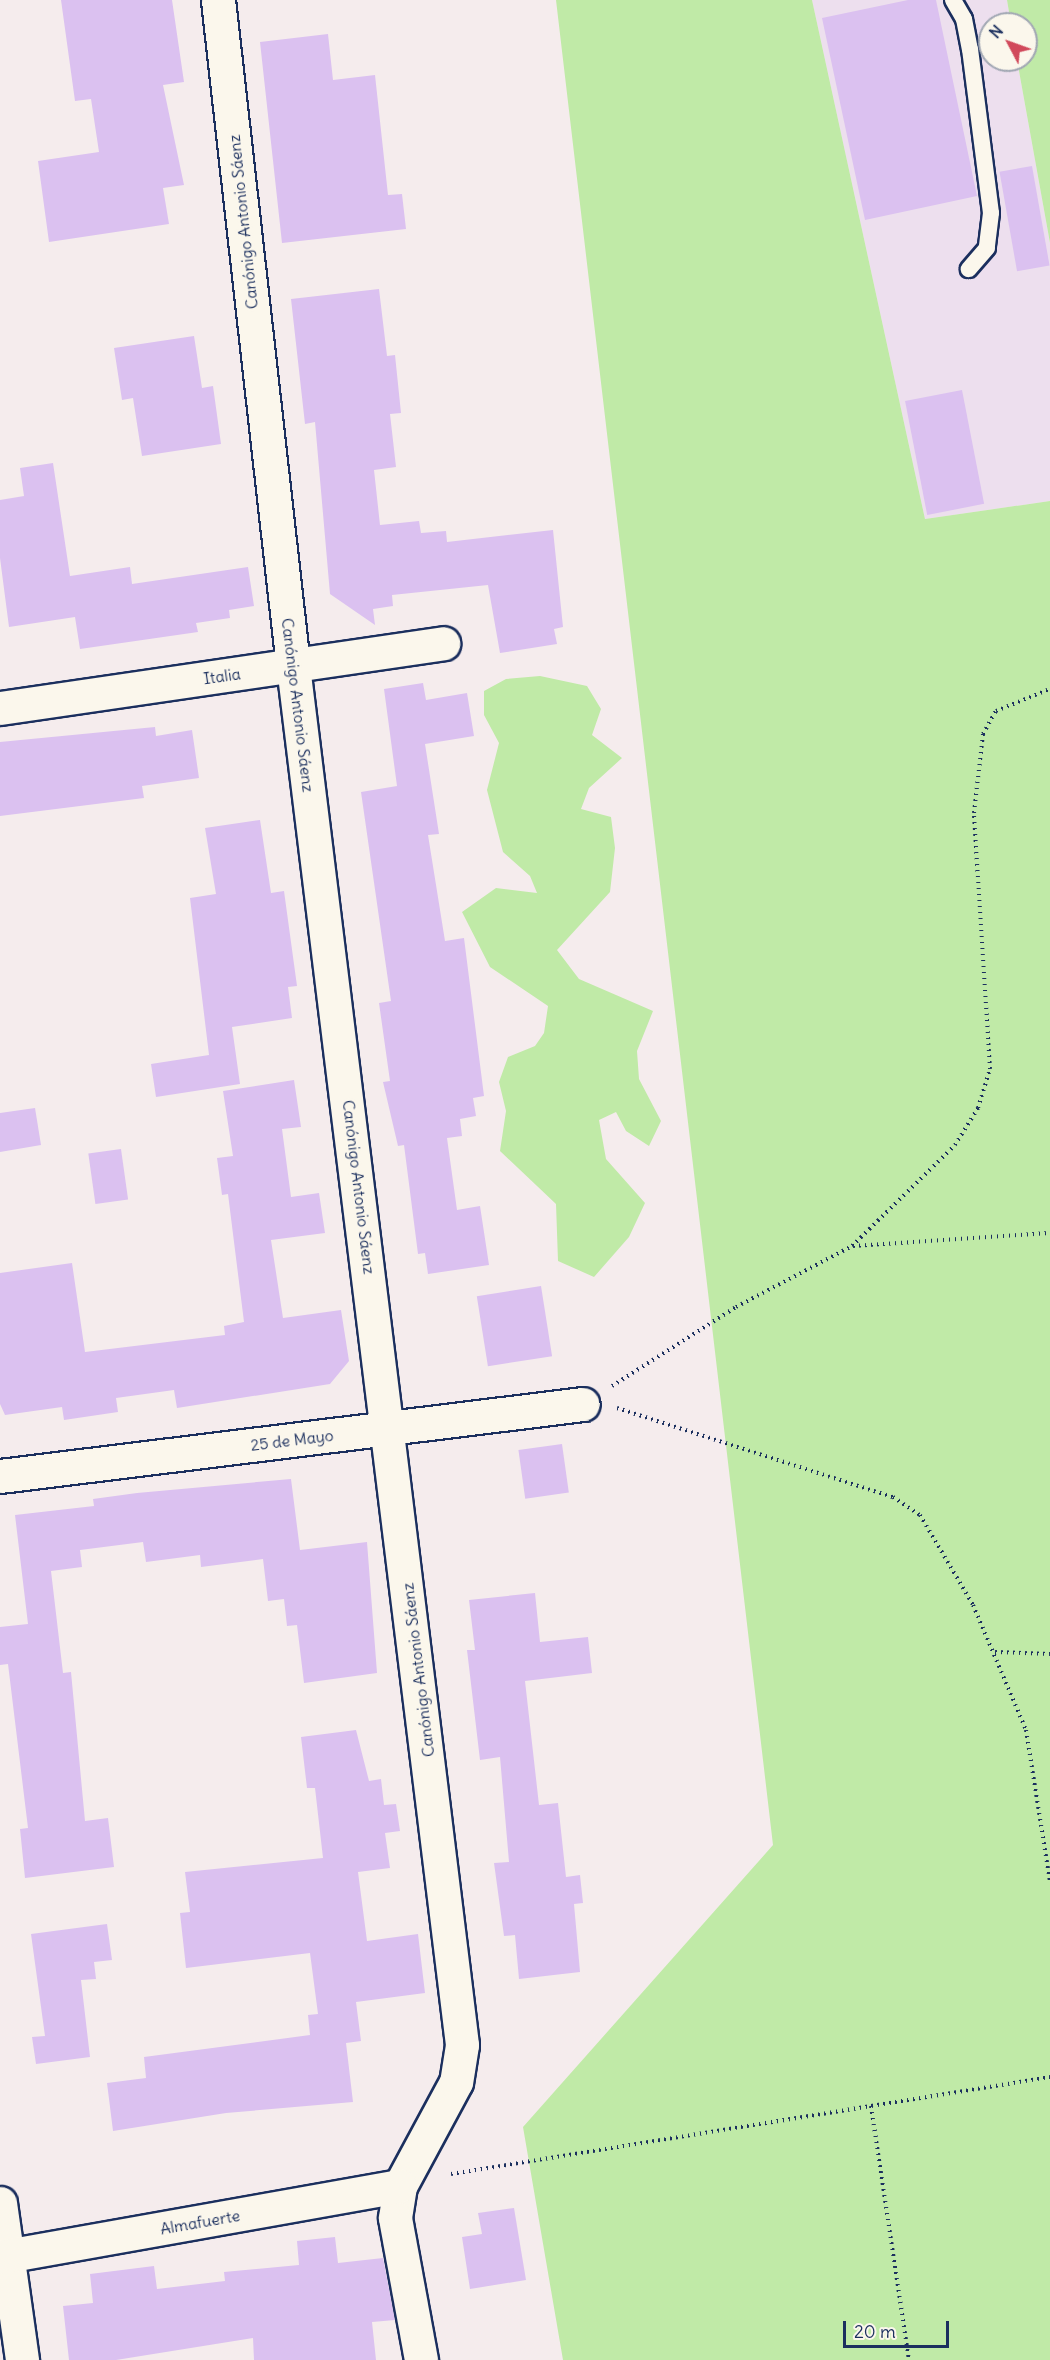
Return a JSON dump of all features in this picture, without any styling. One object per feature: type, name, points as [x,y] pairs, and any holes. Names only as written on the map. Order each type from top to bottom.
[{"type":"street","name":"Canónigo Antonio Sáenz","points":[[219,0],[292,666],[390,1428],[462,2044],[456,2082],[400,2186],[395,2218],[421,2360]]},
{"type":"street","name":"Italia","points":[[0,708],[443,643]]},
{"type":"street","name":"25 de Mayo","points":[[0,1476],[583,1404]]},
{"type":"street","name":"Almafuerte","points":[[4,2256],[400,2186]]},
{"type":"street","points":[[0,2203],[4,2256],[22,2360]]},
{"type":"lane","points":[[953,0],[964,19],[970,49],[991,213],[987,248],[969,269]]},
{"type":"path","points":[[583,1404],[736,1307],[852,1246],[955,1145],[978,1108],[990,1069],[974,813],[983,734],[996,711],[1050,689]]},
{"type":"path","points":[[852,1246],[1050,1233]]},
{"type":"path","points":[[583,1404],[630,1411],[893,1497],[920,1515],[940,1542],[995,1652],[1026,1730],[1050,1881]]},
{"type":"path","points":[[995,1652],[1050,1654]]},
{"type":"path","points":[[451,2174],[1050,2077]]},
{"type":"path","points":[[871,2106],[909,2360]]},
{"type":"shaded area","points":[[812,0],[1007,0],[1009,12],[978,12],[978,72],[1019,72],[1050,243],[1050,501],[925,519]]},
{"type":"green space","points":[[556,0],[812,0],[925,519],[1050,501],[1050,2360],[563,2360],[523,2127],[773,1845]]},
{"type":"green space","points":[[1007,0],[1050,0],[1050,243],[1019,72],[1038,72],[1038,12],[1009,12]]},
{"type":"green space","points":[[540,676],[587,686],[601,709],[592,735],[622,758],[589,788],[581,809],[611,817],[615,848],[610,892],[557,950],[579,979],[653,1011],[637,1051],[639,1079],[661,1121],[649,1146],[626,1131],[616,1112],[599,1120],[606,1159],[645,1203],[629,1237],[594,1277],[558,1261],[556,1204],[500,1151],[506,1111],[499,1082],[508,1057],[535,1046],[544,1033],[548,1006],[490,967],[462,912],[496,888],[537,893],[530,876],[503,852],[487,790],[499,743],[484,715],[484,691],[506,679]]},
{"type":"building","points":[[61,0],[172,0],[184,82],[163,85],[184,185],[163,188],[169,224],[49,242],[38,161],[99,152],[91,99],[75,101]]},
{"type":"building","points":[[908,0],[936,0],[977,196],[865,220],[822,18]]},
{"type":"building","points":[[328,34],[333,80],[375,75],[388,195],[402,194],[406,229],[282,243],[260,42]]},
{"type":"building","points":[[1032,166],[1050,265],[1017,271],[1000,172]]},
{"type":"building","points":[[379,289],[387,356],[395,355],[401,413],[390,414],[396,467],[374,470],[380,525],[419,521],[421,533],[446,531],[447,542],[553,530],[563,627],[554,629],[557,644],[500,653],[488,585],[392,595],[393,606],[373,609],[375,625],[330,594],[315,422],[305,424],[291,299]]},
{"type":"building","points":[[194,336],[202,388],[213,386],[221,444],[142,456],[133,398],[122,400],[114,348]]},
{"type":"building","points":[[962,390],[984,504],[927,515],[905,401]]},
{"type":"building","points":[[53,463],[70,576],[130,567],[132,584],[248,567],[254,606],[229,610],[230,618],[196,623],[198,632],[80,649],[75,617],[9,627],[0,558],[0,500],[24,496],[20,468]]},
{"type":"building","points":[[423,683],[426,700],[467,693],[474,736],[425,744],[439,834],[428,835],[445,941],[464,938],[484,1096],[473,1098],[476,1116],[460,1119],[462,1136],[447,1138],[457,1210],[480,1206],[489,1265],[428,1274],[425,1253],[418,1254],[404,1145],[398,1146],[383,1082],[390,1081],[379,1003],[391,1001],[361,792],[397,786],[384,689]]},
{"type":"building","points":[[155,727],[156,736],[192,730],[199,778],[142,786],[144,798],[0,816],[0,742]]},
{"type":"building","points":[[260,820],[271,893],[284,891],[297,986],[288,987],[292,1018],[232,1027],[240,1084],[156,1097],[151,1064],[209,1055],[190,898],[216,894],[205,828]]},
{"type":"building","points":[[294,1080],[301,1127],[282,1129],[291,1197],[319,1193],[325,1233],[271,1240],[283,1318],[341,1310],[349,1361],[330,1384],[177,1408],[174,1390],[116,1398],[118,1412],[64,1420],[62,1407],[5,1415],[0,1404],[0,1273],[72,1263],[85,1352],[225,1335],[224,1326],[244,1322],[228,1194],[222,1195],[217,1158],[233,1156],[223,1091]]},
{"type":"building","points":[[35,1108],[41,1145],[0,1152],[0,1113]]},
{"type":"building","points":[[121,1149],[128,1200],[95,1204],[88,1154]]},
{"type":"building","points":[[541,1286],[552,1356],[488,1366],[477,1296]]},
{"type":"building","points":[[562,1444],[569,1493],[525,1499],[518,1450]]},
{"type":"building","points":[[291,1479],[300,1550],[367,1542],[377,1673],[304,1683],[297,1625],[287,1626],[284,1599],[268,1601],[263,1559],[201,1567],[200,1555],[146,1562],[143,1542],[80,1550],[82,1567],[51,1571],[63,1673],[71,1672],[85,1821],[108,1818],[114,1867],[25,1878],[20,1829],[28,1828],[8,1664],[0,1665],[0,1627],[28,1624],[15,1515],[94,1506],[93,1499],[137,1493]]},
{"type":"building","points":[[535,1593],[540,1642],[588,1637],[592,1673],[525,1681],[539,1805],[558,1803],[566,1877],[580,1875],[583,1903],[574,1904],[580,1972],[519,1979],[515,1935],[504,1936],[494,1863],[509,1862],[500,1757],[480,1760],[467,1650],[475,1650],[469,1600]]},
{"type":"building","points":[[356,1730],[369,1781],[381,1779],[384,1805],[396,1804],[400,1831],[385,1833],[390,1868],[358,1872],[367,1941],[418,1934],[425,1993],[356,2002],[361,2041],[346,2043],[353,2102],[226,2113],[113,2131],[107,2083],[146,2078],[144,2057],[310,2035],[308,2015],[318,2014],[310,1953],[186,1968],[180,1913],[190,1912],[185,1872],[323,1858],[315,1788],[307,1788],[301,1737]]},
{"type":"building","points":[[107,1924],[112,1960],[94,1962],[96,1979],[81,1980],[90,2057],[36,2064],[32,2037],[45,2036],[31,1934]]},
{"type":"building","points":[[514,2208],[526,2280],[470,2289],[462,2237],[482,2234],[478,2213]]},
{"type":"building","points":[[335,2237],[338,2263],[383,2258],[395,2320],[372,2322],[376,2360],[254,2360],[253,2338],[116,2360],[69,2360],[63,2306],[93,2303],[90,2274],[154,2266],[157,2289],[225,2281],[224,2272],[299,2265],[297,2241]]}]
